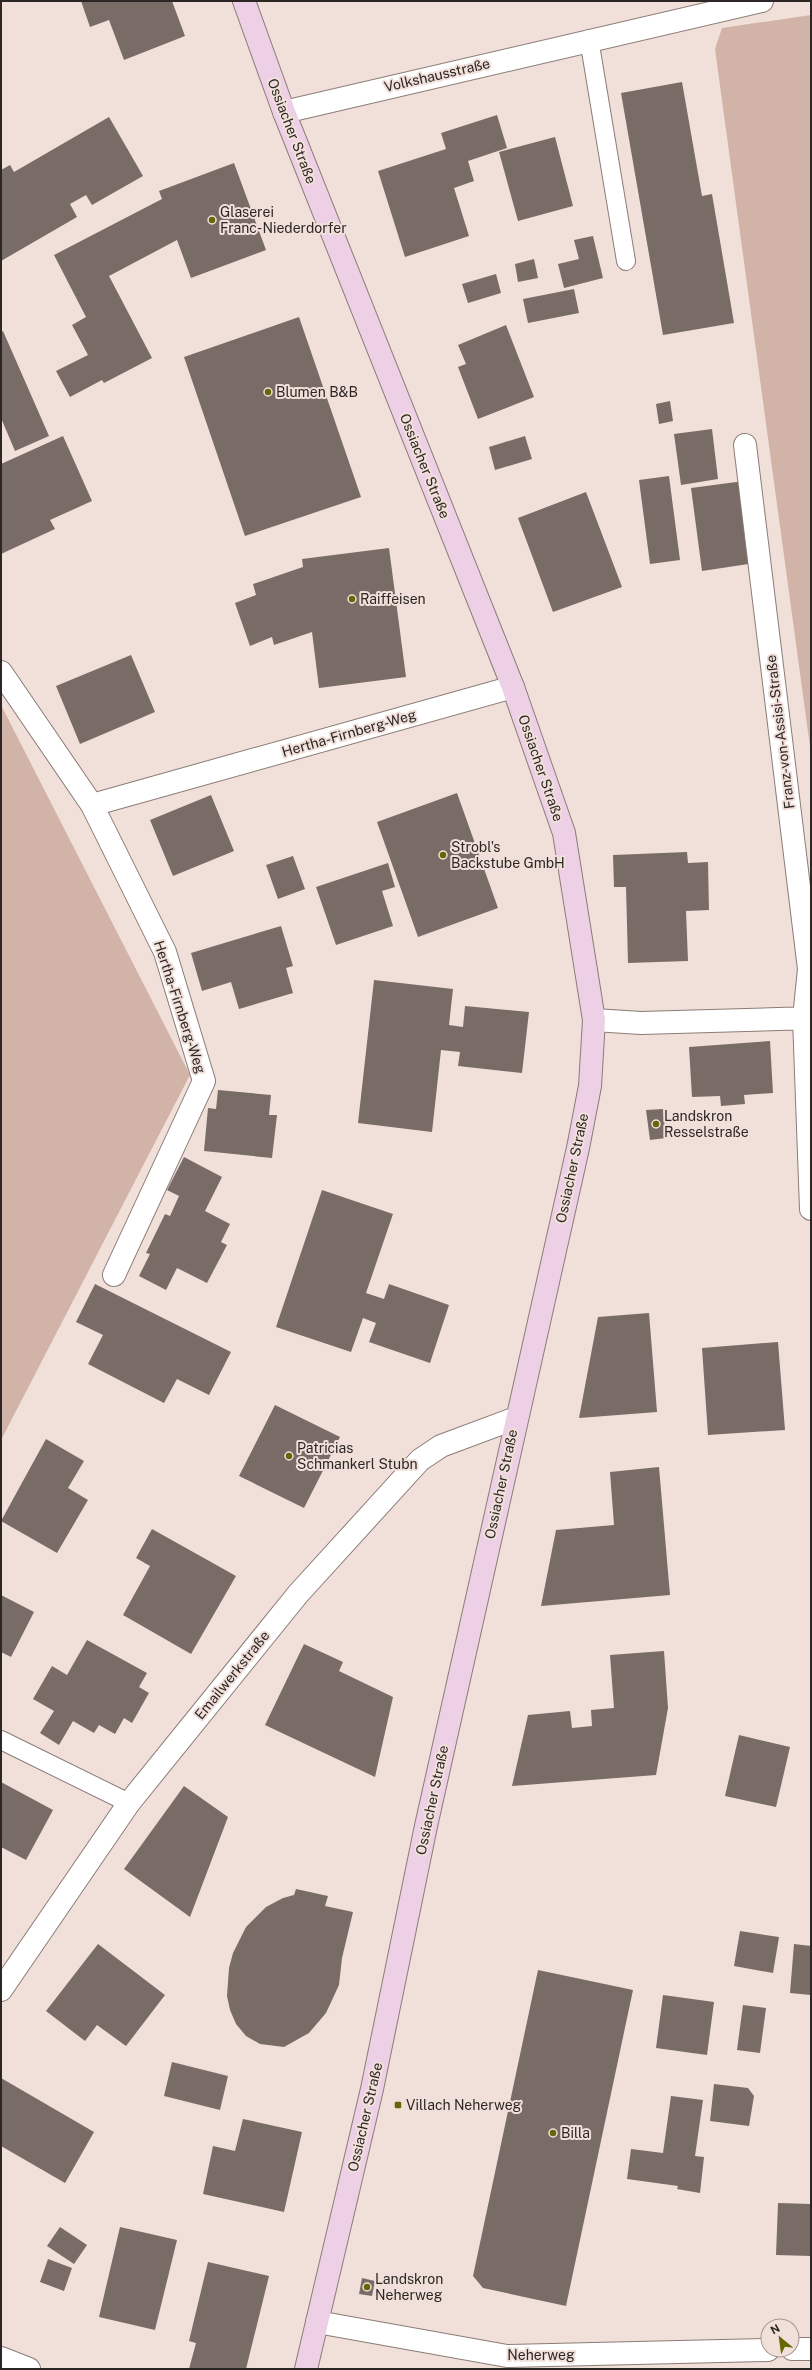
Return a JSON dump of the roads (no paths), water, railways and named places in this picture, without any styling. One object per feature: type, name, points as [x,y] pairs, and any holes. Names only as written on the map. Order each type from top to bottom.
[{"type":"main road","name":"Ossiacher Straße","points":[[244,1],[284,112],[513,687],[564,833],[594,1020],[590,1086],[581,1133],[516,1418],[426,1826],[372,2089],[306,2369]]},
{"type":"street","name":"Volkshausstraße","points":[[284,112],[589,39],[762,1]]},
{"type":"street","name":"Franz-von-Assisi-Straße","points":[[745,445],[809,969],[808,1018],[811,1209]]},
{"type":"street","name":"Hertha-Firnberg-Weg","points":[[1,672],[92,805],[165,952],[204,1081],[114,1275]]},
{"type":"street","name":"Hertha-Firnberg-Weg","points":[[92,805],[513,687]]},
{"type":"street","points":[[594,1020],[641,1023],[808,1018]]},
{"type":"street","name":"Emailwerkstraße","points":[[1,1990],[129,1803],[298,1594],[420,1460],[441,1446],[516,1418]]},
{"type":"street","name":"Neherweg","points":[[317,2322],[507,2356],[760,2350]]},
{"type":"street","points":[[800,2349],[811,2349]]},
{"type":"street","points":[[1,2358],[30,2369]]},
{"type":"lane","points":[[589,39],[626,261]]},
{"type":"lane","points":[[1,1740],[129,1803]]},
{"type":"place","name":"Glaserei Franc-Niederdorfer","points":[[212,220]]},
{"type":"place","name":"Blumen B&B","points":[[268,392]]},
{"type":"place","name":"Raiffeisen","points":[[352,599]]},
{"type":"place","name":"Strobl's Backstube GmbH","points":[[443,855]]},
{"type":"place","name":"Landskron Resselstraße","points":[[656,1124]]},
{"type":"place","name":"Patricias Schmankerl Stubn","points":[[289,1456]]},
{"type":"place","name":"Villach Neherweg","points":[[398,2105]]},
{"type":"place","name":"Billa","points":[[553,2133]]},
{"type":"place","name":"Landskron Neherweg","points":[[367,2287]]}]
